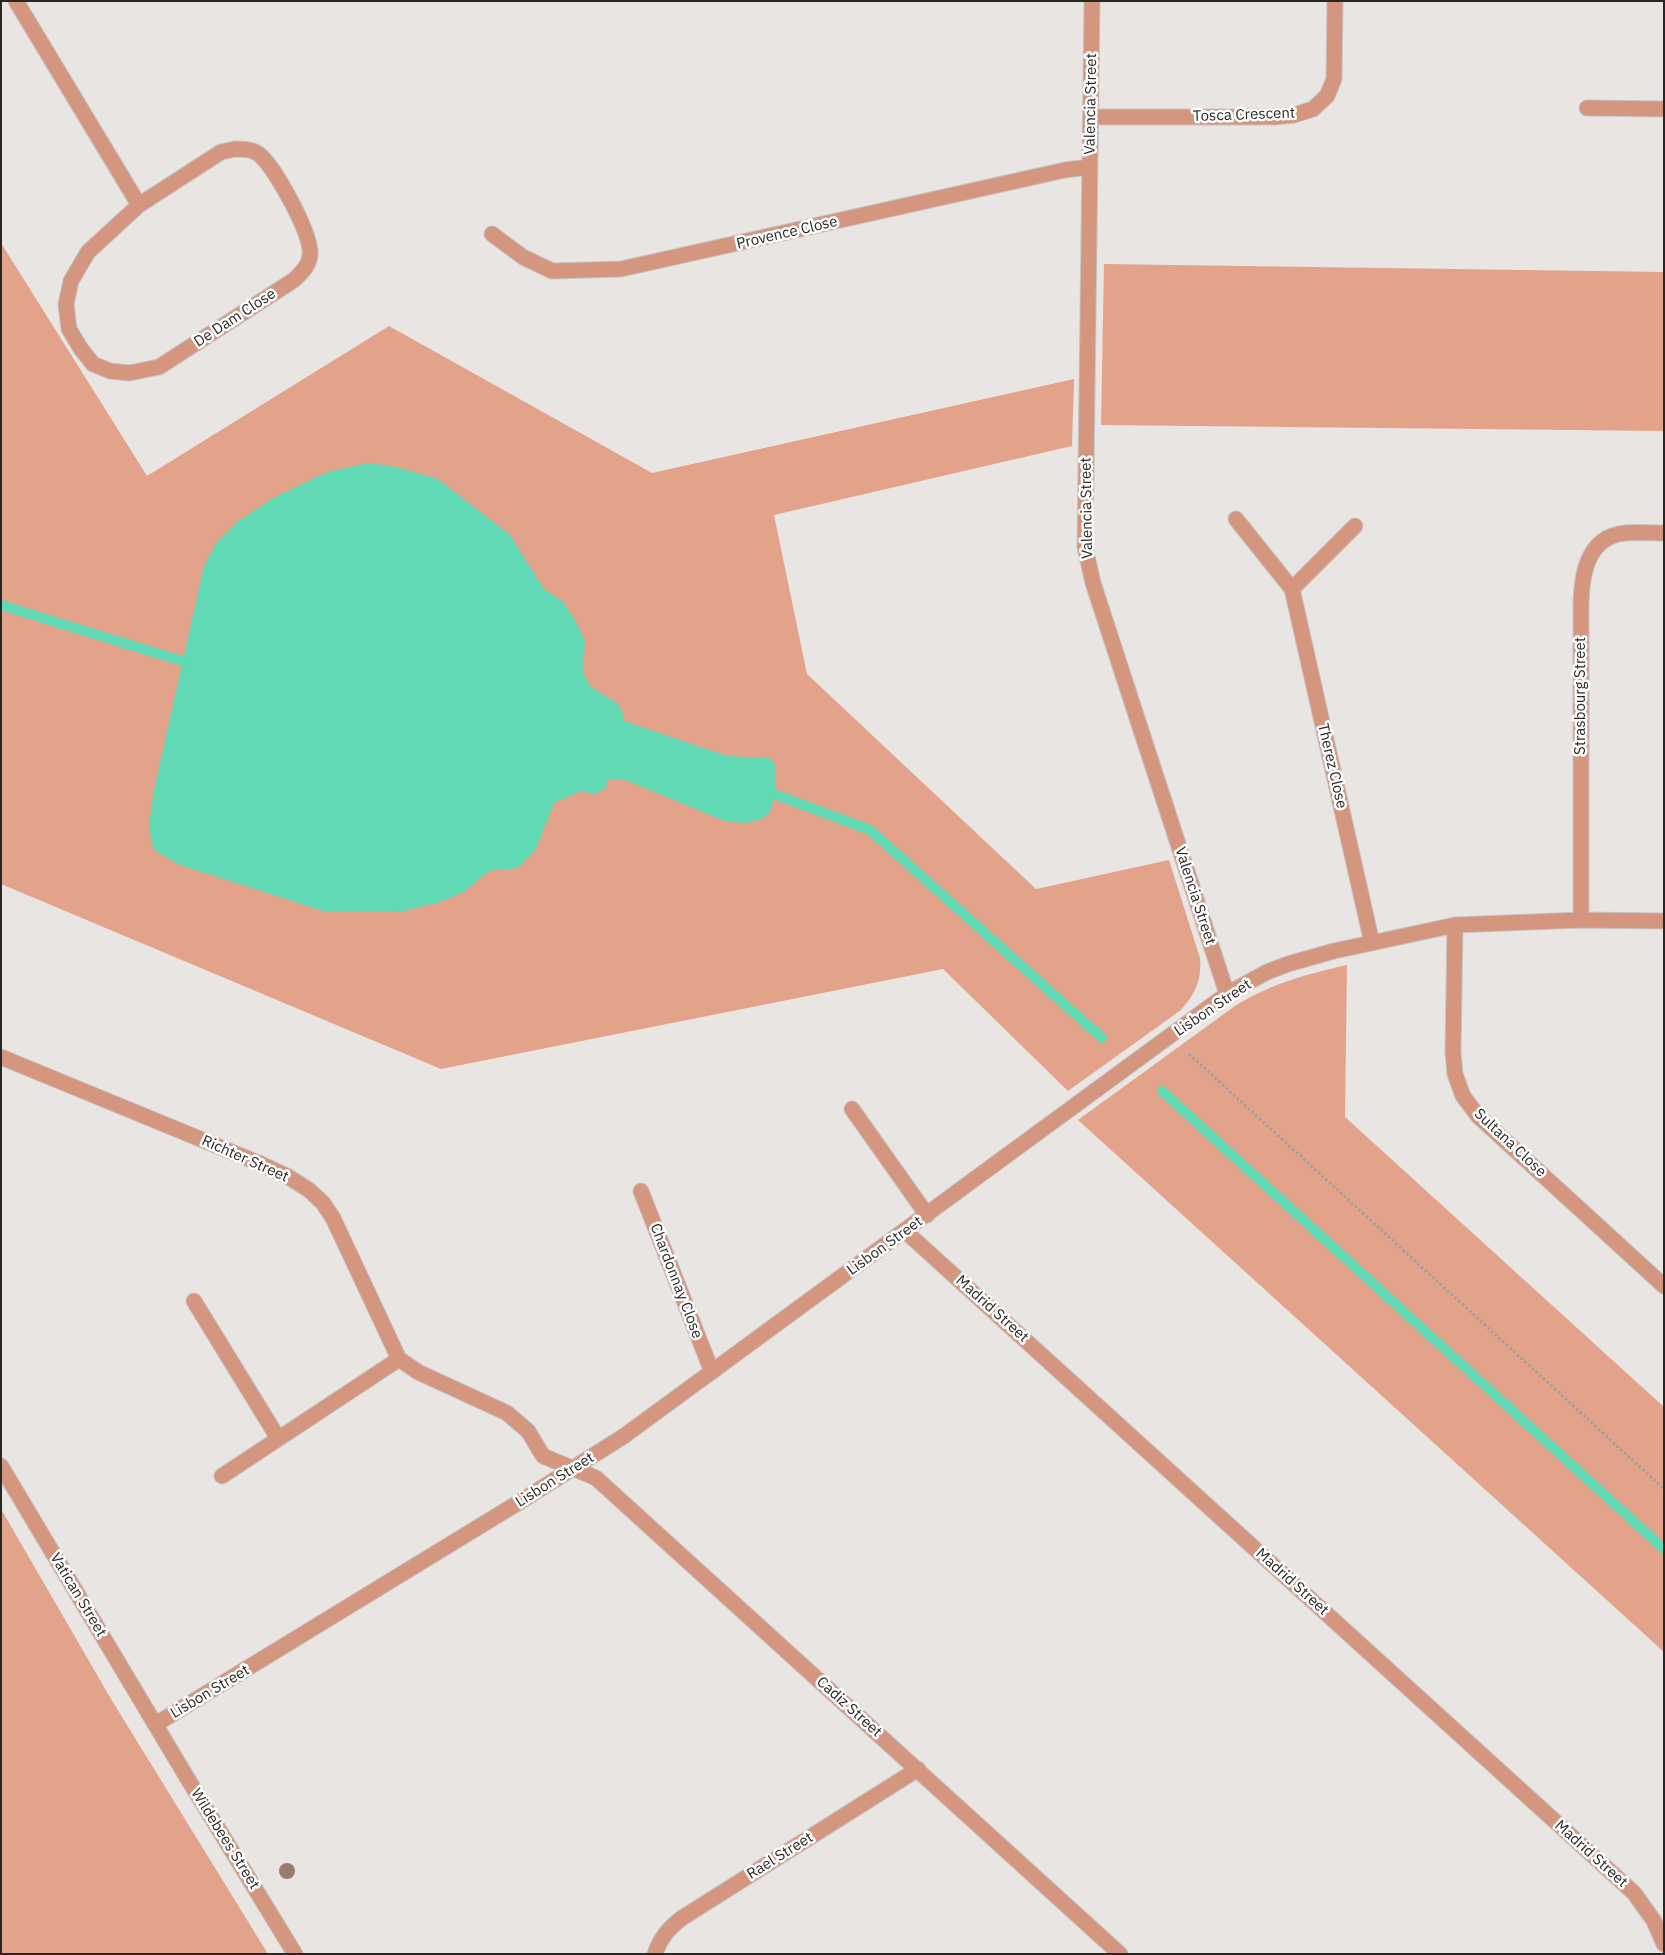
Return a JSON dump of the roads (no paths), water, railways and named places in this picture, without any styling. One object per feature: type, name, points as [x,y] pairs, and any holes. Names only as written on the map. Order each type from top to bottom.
[{"type":"street","points":[[16,1],[139,205]]},
{"type":"street","name":"Valencia Street","points":[[1092,1],[1085,547],[1093,582],[1227,994]]},
{"type":"street","name":"Tosca Crescent","points":[[1091,118],[1274,117],[1294,115],[1313,109],[1327,96],[1334,79],[1335,1]]},
{"type":"street","points":[[1586,108],[1664,109]]},
{"type":"street","name":"De Dam Close","points":[[249,149],[261,156],[280,182],[310,242],[310,256],[306,268],[294,280],[159,367],[129,373],[110,371],[93,364],[81,350],[69,329],[66,304],[70,281],[88,252],[139,205],[220,152],[249,149]]},
{"type":"street","name":"Provence Close","points":[[492,234],[523,257],[552,271],[621,269],[680,258],[1065,170],[1090,166]]},
{"type":"street","name":"Therez Close","points":[[1236,519],[1292,589],[1372,943]]},
{"type":"street","points":[[1292,589],[1355,526]]},
{"type":"street","name":"Strasbourg Street","points":[[1581,920],[1581,583],[1584,569],[1592,553],[1606,539],[1623,533],[1664,533]]},
{"type":"street","name":"Lisbon Street","points":[[156,1724],[624,1436],[1227,994],[1267,972],[1334,951],[1455,925],[1581,920],[1664,921]]},
{"type":"street","name":"Sultana Close","points":[[1455,925],[1452,1052],[1455,1074],[1463,1096],[1478,1116],[1664,1286]]},
{"type":"street","name":"Richter Street","points":[[1,1057],[261,1164],[309,1190],[323,1204],[333,1218],[399,1359]]},
{"type":"street","points":[[852,1109],[927,1215]]},
{"type":"street","name":"Chardonnay Close","points":[[641,1190],[712,1372]]},
{"type":"street","name":"Madrid Street","points":[[905,1231],[1634,1892],[1654,1921],[1664,1944]]},
{"type":"street","points":[[194,1301],[278,1438]]},
{"type":"street","points":[[222,1476],[399,1359],[418,1372],[507,1413],[528,1431],[543,1456],[573,1468]]},
{"type":"street","name":"Vatican Street","points":[[1,1466],[156,1724]]},
{"type":"street","name":"Cadiz Street","points":[[573,1468],[596,1478],[1120,1954]]},
{"type":"street","name":"Wildebees Street","points":[[156,1724],[295,1954]]},
{"type":"street","name":"Rael Street","points":[[655,1954],[662,1938],[682,1918],[918,1769]]},
{"type":"waterway","points":[[1,605],[182,661]]},
{"type":"waterway","points":[[774,794],[870,830],[1102,1038]]},
{"type":"waterway","points":[[1162,1091],[1664,1549]]}]
